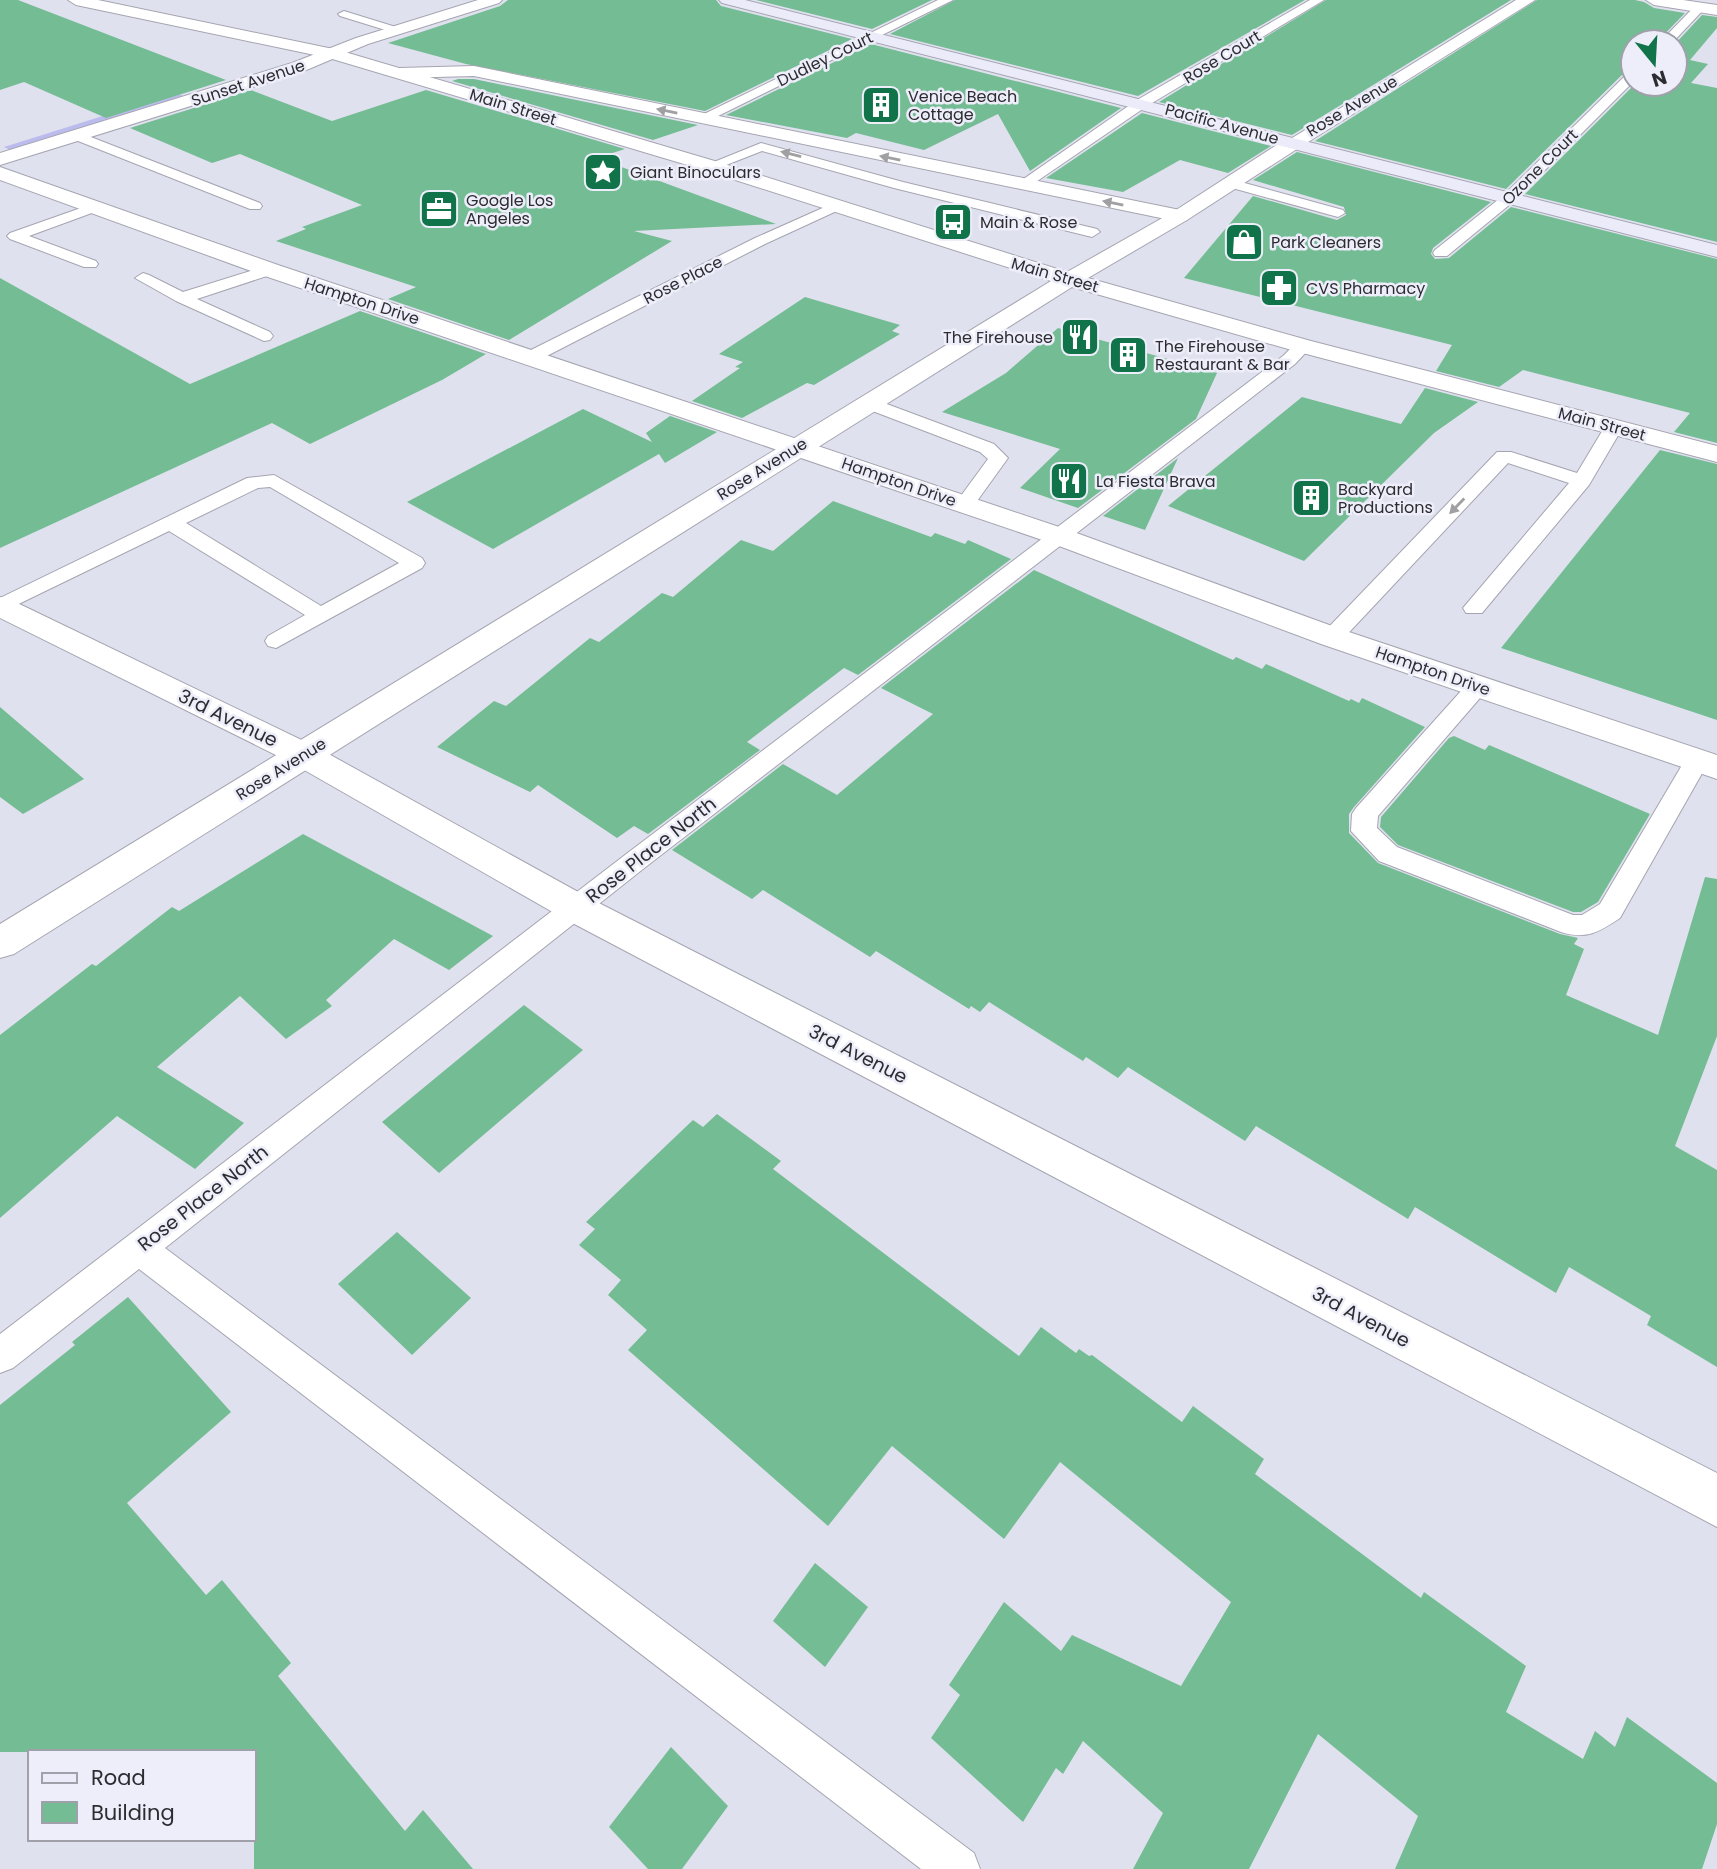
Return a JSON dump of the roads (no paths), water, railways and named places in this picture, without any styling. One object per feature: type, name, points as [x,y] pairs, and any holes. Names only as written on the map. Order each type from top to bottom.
[{"type":"main road","name":"Pacific Avenue","points":[[727,0],[1717,250]]},
{"type":"street","name":"Main Street","points":[[76,0],[332,54],[711,166],[1072,280],[1303,346],[1717,454]]},
{"type":"street","name":"Sunset Avenue","points":[[0,159],[298,67],[395,30],[494,0]]},
{"type":"street","name":"Rose Avenue","points":[[0,943],[1017,310],[1180,216],[1293,143],[1527,0]]},
{"type":"street","points":[[1654,0],[1717,10]]},
{"type":"street","name":"Main Street","points":[[399,73],[474,71],[1180,216]]},
{"type":"street","name":"Hampton Drive","points":[[0,173],[270,270],[1061,537],[1332,637],[1707,764]]},
{"type":"street","name":"3rd Avenue","points":[[0,606],[304,755],[576,908],[1717,1501]]},
{"type":"lane","name":"Dudley Court","points":[[703,118],[947,0]]},
{"type":"lane","name":"Rose Court","points":[[999,209],[1143,103],[1318,0]]},
{"type":"lane","points":[[1680,28],[1700,7]]},
{"type":"lane","points":[[345,14],[395,30]]},
{"type":"lane","name":"Ozone Court","points":[[1441,253],[1510,198],[1619,89]]},
{"type":"lane","points":[[78,135],[255,206]]},
{"type":"lane","points":[[711,166],[761,147],[1092,232]]},
{"type":"lane","points":[[1230,184],[1338,213]]},
{"type":"lane","name":"Rose Place","points":[[531,357],[760,241],[836,206]]},
{"type":"lane","points":[[7,233],[95,207]]},
{"type":"lane","points":[[7,233],[90,264]]},
{"type":"lane","points":[[182,298],[270,270]]},
{"type":"lane","points":[[143,278],[264,336]]},
{"type":"lane","name":"Rose Place North","points":[[0,1356],[576,908],[1061,537],[1289,360],[1303,346]]},
{"type":"lane","points":[[868,403],[987,448],[998,458],[965,504]]},
{"type":"lane","points":[[1474,608],[1582,481],[1614,427]]},
{"type":"lane","points":[[1332,637],[1504,456],[1582,481]]},
{"type":"lane","points":[[0,606],[254,482],[274,481],[414,563],[276,641]]},
{"type":"lane","points":[[169,522],[321,615]]},
{"type":"lane","points":[[1478,686],[1365,814],[1364,831],[1388,854],[1572,925],[1587,926],[1610,911],[1707,764]]},
{"type":"lane","points":[[138,1248],[958,1869]]},
{"type":"place","name":"Venice Beach Cottage","points":[[881,105]]},
{"type":"place","name":"Giant Binoculars","points":[[603,172]]},
{"type":"place","name":"Google Los Angeles","points":[[439,209]]},
{"type":"place","name":"Main & Rose","points":[[953,222]]},
{"type":"place","name":"Park Cleaners","points":[[1244,242]]},
{"type":"place","name":"CVS Pharmacy","points":[[1279,288]]},
{"type":"place","name":"The Firehouse","points":[[1080,337]]},
{"type":"place","name":"The Firehouse Restaurant & Bar","points":[[1128,355]]},
{"type":"place","name":"La Fiesta Brava","points":[[1069,481]]},
{"type":"place","name":"Backyard Productions","points":[[1311,498]]}]
